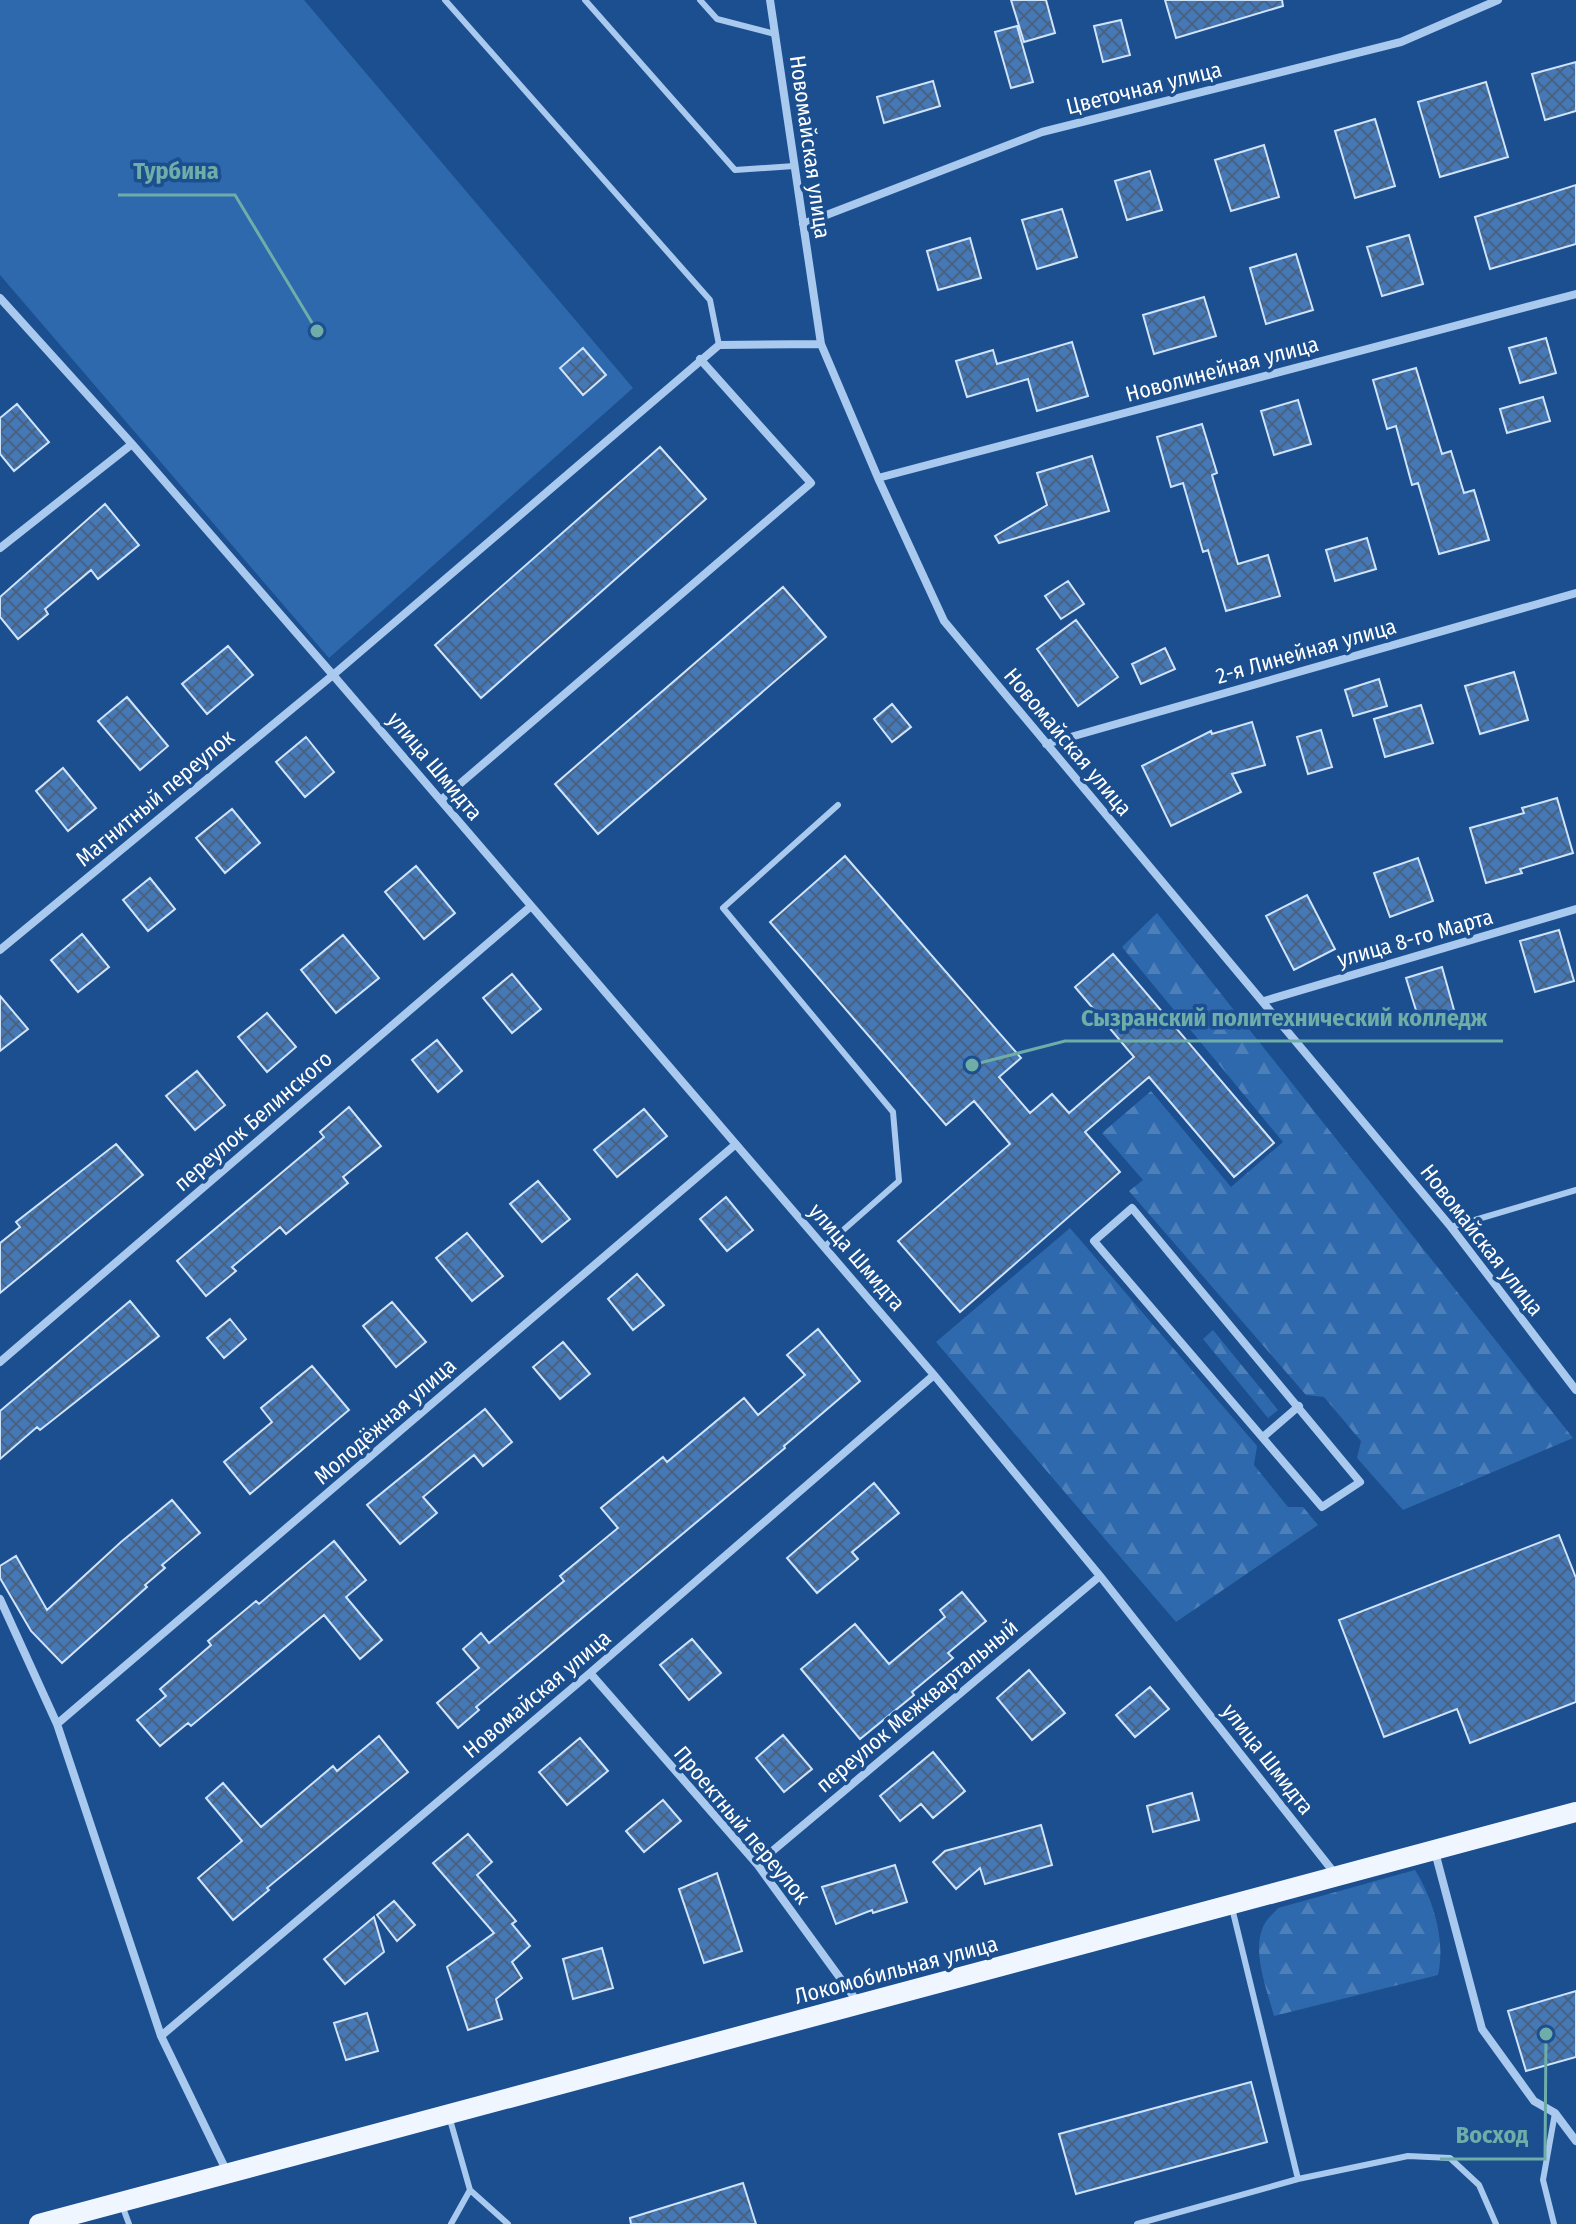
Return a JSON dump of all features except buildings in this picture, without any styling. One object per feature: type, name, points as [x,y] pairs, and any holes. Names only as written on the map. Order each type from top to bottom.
[{"type":"main road","name":"Локомобильная улица","points":[[39,2224],[1576,1812]]},
{"type":"street","name":"Новомайская улица","points":[[770,0],[821,344],[944,621],[1451,1227],[1576,1390]]},
{"type":"street","name":"Цветочная улица","points":[[803,224],[1042,132],[1401,42],[1498,0]]},
{"type":"street","name":"Новолинейная улица","points":[[878,478],[1576,294]]},
{"type":"street","name":"улица Шмидта","points":[[0,298],[333,675],[934,1375],[1100,1576],[1337,1877]]},
{"type":"street","points":[[333,675],[719,345],[821,344]]},
{"type":"street","points":[[441,800],[811,483],[700,359]]},
{"type":"street","points":[[0,548],[132,444]]},
{"type":"street","name":"2-я Линейная улица","points":[[1046,744],[1576,593]]},
{"type":"street","name":"Магнитный переулок","points":[[0,950],[333,675]]},
{"type":"street","name":"переулок Белинского","points":[[0,1362],[530,907]]},
{"type":"street","name":"улица 8-го Марта","points":[[1264,1001],[1576,909]]},
{"type":"street","name":"Молодёжная улица","points":[[57,1724],[736,1144]]},
{"type":"street","points":[[1132,1208],[1299,1406],[1360,1482],[1322,1507],[1094,1241],[1132,1208]]},
{"type":"street","name":"Новомайская улица","points":[[161,2036],[590,1673],[934,1375]]},
{"type":"street","points":[[1263,1437],[1299,1406]]},
{"type":"street","name":"переулок Межквартальный","points":[[757,1864],[1100,1576]]},
{"type":"street","points":[[0,1599],[57,1724],[161,2036],[227,2173]]},
{"type":"street","name":"Проектный переулок","points":[[590,1673],[757,1864],[859,2005]]},
{"type":"street","points":[[1435,1850],[1482,2029],[1534,2101],[1555,2113],[1576,2141]]},
{"type":"lane","points":[[445,0],[710,300],[719,345]]},
{"type":"lane","points":[[585,0],[735,170],[794,166]]},
{"type":"lane","points":[[700,0],[717,19],[775,34]]},
{"type":"lane","points":[[824,1247],[899,1181],[893,1112],[723,908],[838,805]]},
{"type":"lane","points":[[1451,1227],[1576,1190]]},
{"type":"lane","points":[[1232,1905],[1298,2179]]},
{"type":"lane","points":[[1554,2224],[1543,2180],[1555,2113]]},
{"type":"lane","points":[[449,2114],[470,2190],[508,2224]]},
{"type":"lane","points":[[1137,2224],[1298,2179],[1408,2156],[1450,2158],[1479,2185],[1496,2224]]},
{"type":"lane","points":[[451,2224],[470,2190]]},
{"type":"lane","points":[[121,2202],[129,2224]]},
{"type":"green space","points":[[0,0],[304,0],[633,388],[329,658],[0,275]]},
{"type":"green space","points":[[1157,913],[1573,1438],[1403,1510],[1357,1458],[1361,1441],[1324,1397],[1306,1395],[1129,1191],[1143,1180],[1102,1133],[1151,1091],[1231,1187],[1283,1142],[1122,947]]},
{"type":"green space","points":[[1070,1228],[1257,1446],[1254,1465],[1288,1507],[1303,1507],[1318,1525],[1176,1622],[936,1342]]},
{"type":"green space","points":[[1213,1330],[1278,1410],[1268,1418],[1203,1339]]},
{"type":"green space","points":[[1415,1870],[1436,1920],[1440,1948],[1438,1975],[1274,2016],[1261,1969],[1259,1945],[1265,1923],[1278,1908]]},
{"type":"place","name":"Турбина","points":[[317,331]]},
{"type":"place","name":"Сызранский политехнический колледж","points":[[972,1065]]},
{"type":"place","name":"Восход","points":[[1546,2034]]}]
